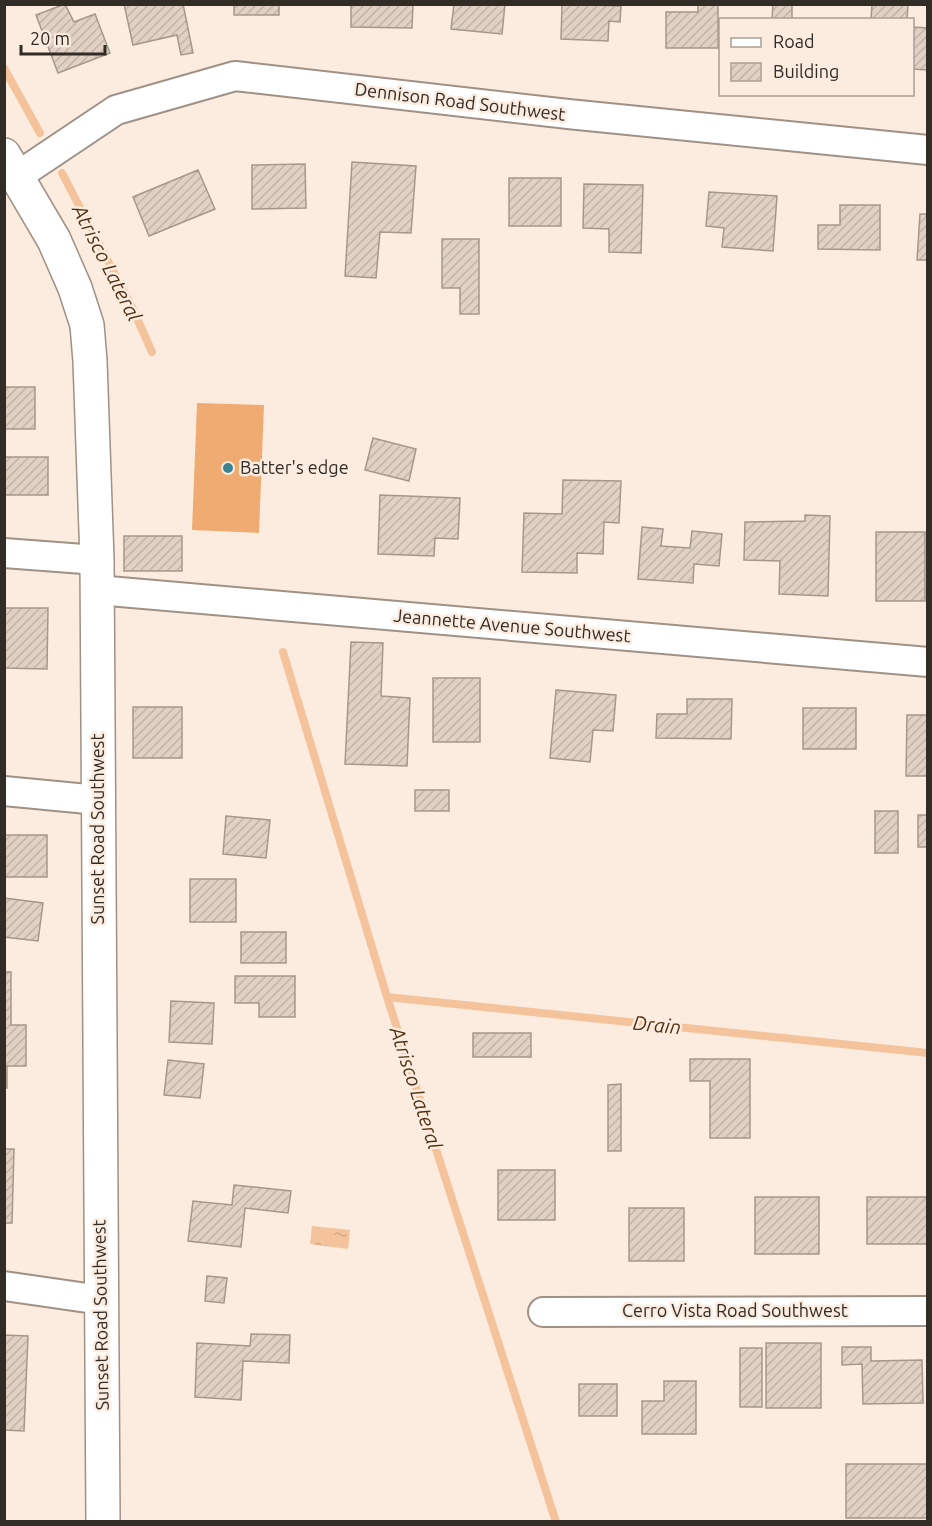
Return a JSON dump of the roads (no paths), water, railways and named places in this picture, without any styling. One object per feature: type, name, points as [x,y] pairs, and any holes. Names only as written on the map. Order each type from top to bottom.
[{"type":"street","name":"Dennison Road Southwest","points":[[10,166],[116,110],[235,76],[568,114],[927,150]]},
{"type":"street","name":"Sunset Road Southwest","points":[[10,166],[54,240],[75,288],[87,325],[97,575],[103,1521]]},
{"type":"street","name":"Jeannette Avenue Southwest","points":[[4,554],[97,575],[927,662]]},
{"type":"street","points":[[4,791],[98,800]]},
{"type":"street","points":[[4,1286],[101,1300]]},
{"type":"street","name":"Cerro Vista Road Southwest","points":[[543,1312],[927,1311]]},
{"type":"water","points":[[312,1226],[350,1230],[348,1249],[310,1244]]},
{"type":"waterway","name":"Atrisco Lateral","points":[[4,68],[40,133]]},
{"type":"waterway","name":"Atrisco Lateral","points":[[62,173],[131,305],[152,352]]},
{"type":"waterway","name":"Atrisco Lateral","points":[[283,652],[387,997],[556,1522]]},
{"type":"waterway","name":"Drain","points":[[387,997],[928,1053]]},
{"type":"place","name":"Batter's edge","points":[[228,468]]}]
